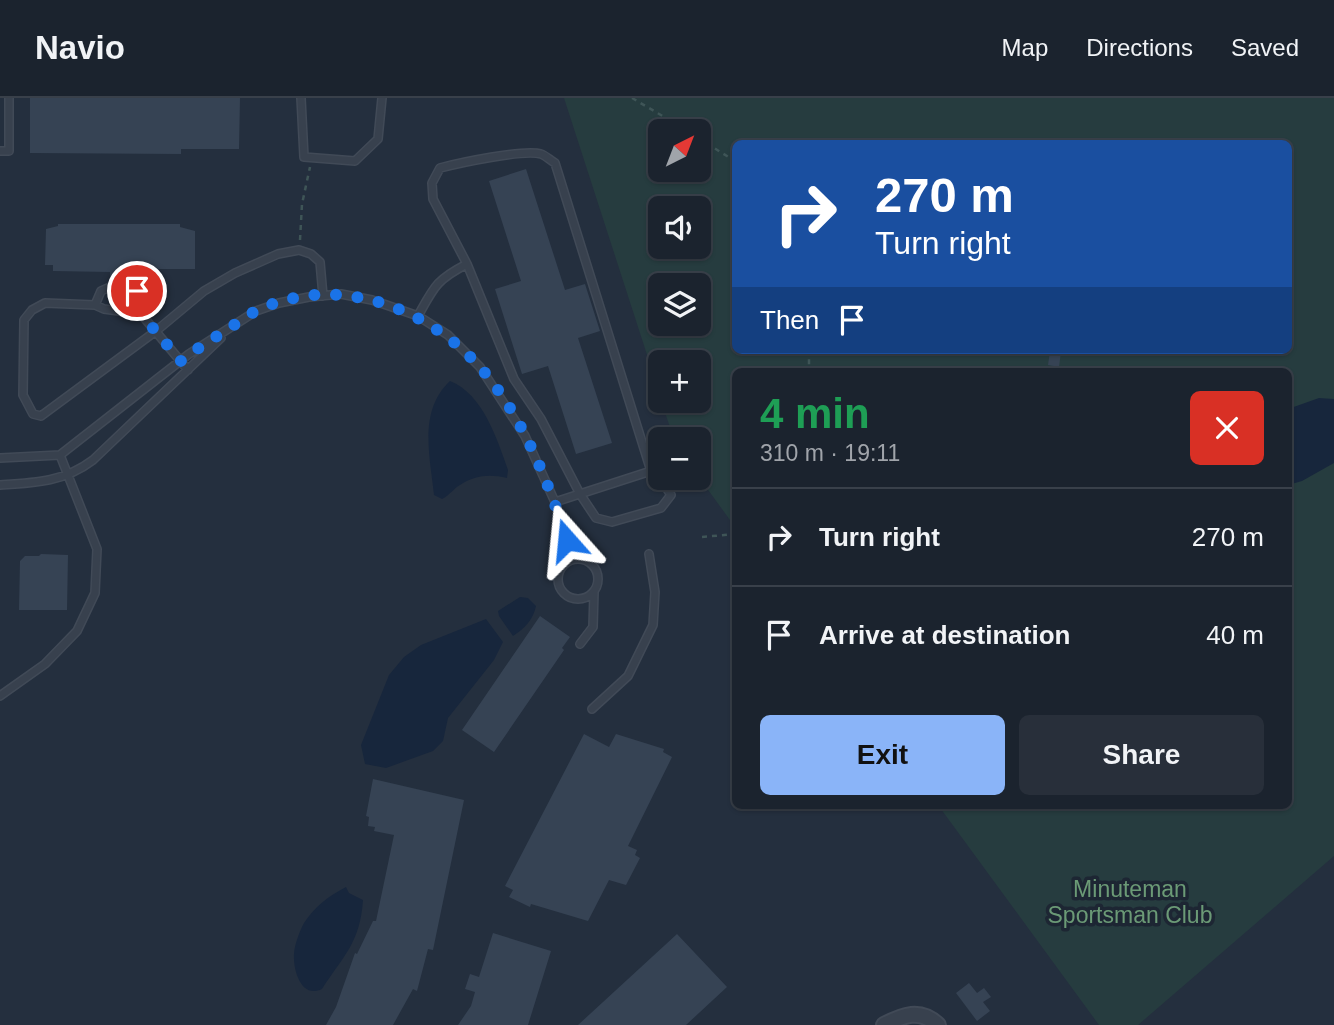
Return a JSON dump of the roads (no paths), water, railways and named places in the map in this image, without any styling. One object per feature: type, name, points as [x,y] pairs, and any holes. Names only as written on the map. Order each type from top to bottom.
[{"type":"street","points":[[884,1025],[911,1014],[922,1016],[938,1025]]},
{"type":"lane","points":[[0,151],[9,151],[9,98]]},
{"type":"lane","points":[[301,98],[304,157],[355,161],[378,139],[382,98]]},
{"type":"lane","points":[[648,461],[555,163],[540,154],[518,154],[440,168],[432,183],[433,199],[467,264],[514,379],[541,419],[580,494],[596,518],[612,522],[662,508],[671,495],[668,490]]},
{"type":"lane","points":[[188,370],[156,331],[141,314],[104,309],[95,305],[45,303],[32,310],[24,320],[23,395],[33,414],[41,416],[156,331],[204,291],[235,273],[278,254],[299,250],[312,254],[320,262],[323,296]]},
{"type":"lane","points":[[418,316],[435,284],[447,274],[467,264]]},
{"type":"lane","points":[[95,305],[101,291],[110,287]]},
{"type":"lane","points":[[131,288],[142,297],[141,314]]},
{"type":"lane","points":[[0,458],[60,455],[181,361],[256,311],[279,303],[323,296],[341,295],[372,300],[418,316],[448,335],[480,367],[525,436],[555,502],[573,559]]},
{"type":"lane","points":[[0,485],[47,482],[78,472],[231,327]]},
{"type":"lane","points":[[0,696],[46,664],[77,631],[94,593],[97,549],[60,455]]},
{"type":"lane","points":[[555,502],[648,472]]},
{"type":"lane","points":[[592,709],[628,676],[653,625],[655,592],[649,554]]},
{"type":"lane","points":[[580,644],[593,627],[594,592],[598,578],[591,564],[583,559],[573,559],[564,564],[557,581],[568,597],[583,599],[594,592]]},
{"type":"water","points":[[450,381],[462,387],[480,407],[494,432],[508,470],[507,478],[477,477],[442,499],[434,495],[428,435],[433,406]]},
{"type":"water","points":[[1319,398],[1334,399],[1334,463],[1292,484],[1292,408]]},
{"type":"water","points":[[520,597],[528,598],[536,606],[528,623],[513,636],[498,611]]},
{"type":"water","points":[[486,619],[503,642],[494,660],[448,718],[443,741],[433,751],[386,768],[365,764],[361,745],[389,675],[404,657],[421,645]]},
{"type":"water","points":[[346,887],[349,893],[363,900],[355,938],[322,989],[309,990],[300,981],[295,968],[294,951],[299,934],[308,917],[318,907]]},
{"type":"park label","name":"Minuteman Sportsman Club","points":[[1130,902]]}]
